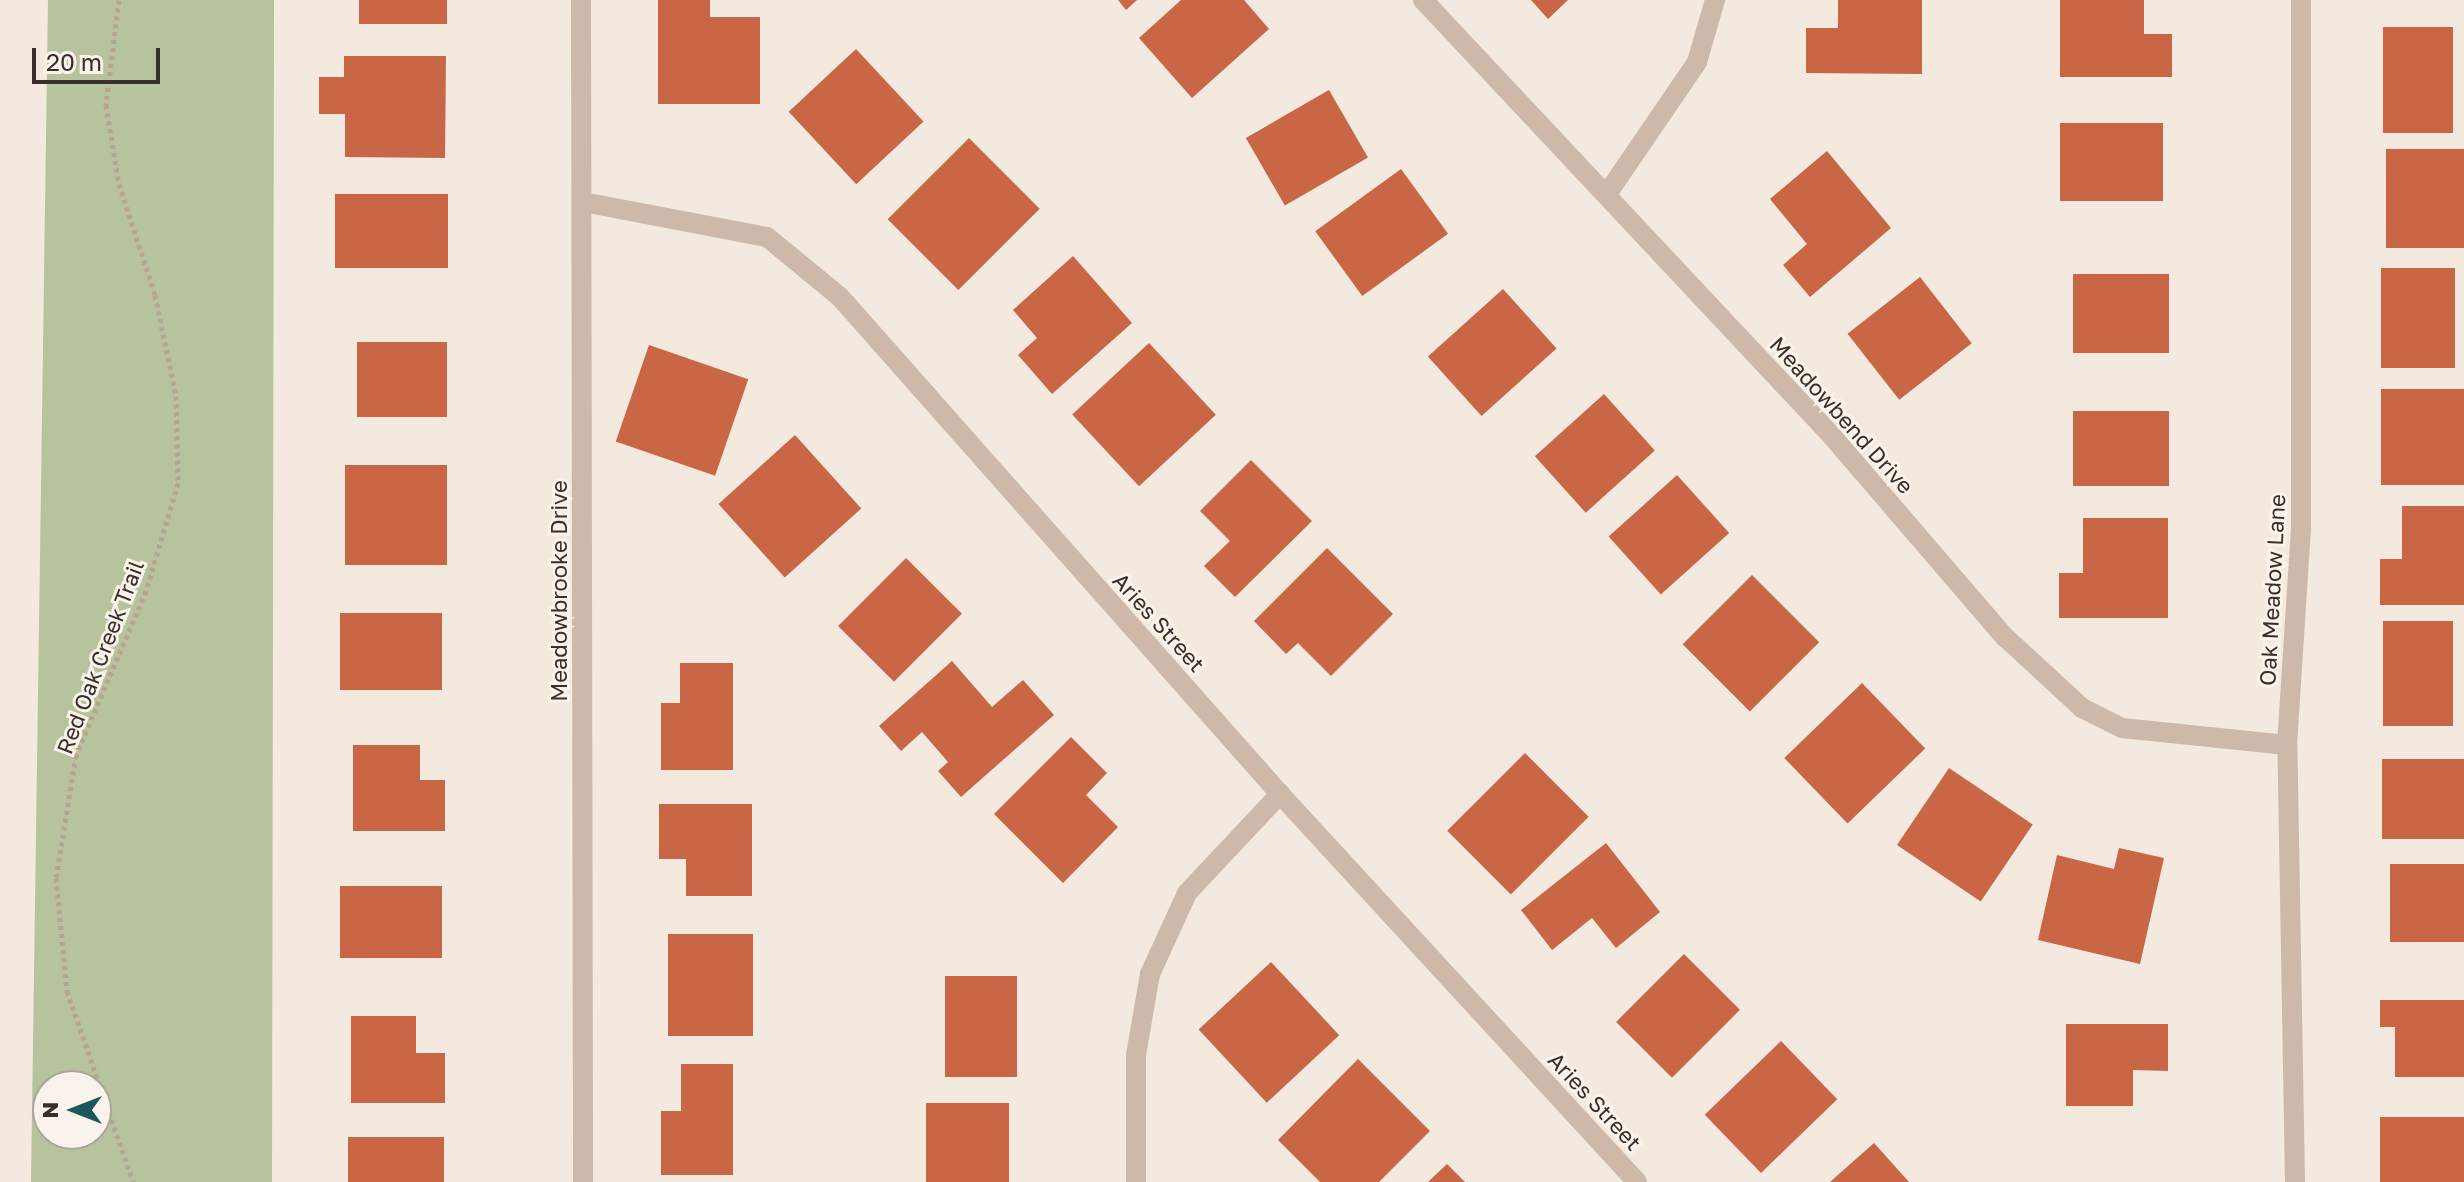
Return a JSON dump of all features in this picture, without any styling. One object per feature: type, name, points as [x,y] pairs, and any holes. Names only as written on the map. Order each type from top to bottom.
[{"type":"street","name":"Meadowbrooke Drive","points":[[581,0],[583,1182]]},
{"type":"street","name":"Meadowbend Drive","points":[[1423,0],[1607,194],[2005,637],[2082,708],[2122,728],[2287,745]]},
{"type":"street","points":[[1607,194],[1697,62],[1715,0]]},
{"type":"street","name":"Oak Meadow Lane","points":[[2295,1182],[2287,745],[2301,529],[2301,0]]},
{"type":"street","name":"Aries Street","points":[[583,202],[767,237],[840,297],[1280,794],[1637,1182]]},
{"type":"street","points":[[1136,1182],[1136,1055],[1150,974],[1187,893],[1280,794]]},
{"type":"path","name":"Red Oak Creek Trail","points":[[119,0],[106,105],[119,184],[155,295],[176,396],[178,483],[146,591],[76,755],[56,878],[67,991],[133,1182]]},
{"type":"green space","points":[[48,0],[274,0],[272,1182],[31,1182],[32,1112],[32,1150],[112,1150],[112,1070],[33,1070]]},
{"type":"building","points":[[359,0],[447,0],[447,24],[359,24]]},
{"type":"building","points":[[658,0],[710,0],[710,17],[760,17],[760,104],[658,104]]},
{"type":"building","points":[[1118,0],[1137,0],[1126,10]]},
{"type":"building","points":[[1181,0],[1244,0],[1269,29],[1192,98],[1139,38]]},
{"type":"building","points":[[1531,0],[1568,0],[1548,19]]},
{"type":"building","points":[[1838,0],[1922,0],[1922,74],[1806,73],[1806,28],[1838,28]]},
{"type":"building","points":[[2060,0],[2144,0],[2144,34],[2172,34],[2172,77],[2060,77]]},
{"type":"building","points":[[2383,27],[2453,27],[2453,133],[2383,133]]},
{"type":"building","points":[[856,49],[924,121],[856,184],[789,112]]},
{"type":"building","points":[[344,56],[446,56],[445,158],[345,157],[345,114],[319,114],[319,77],[344,77]]},
{"type":"building","points":[[1329,90],[1368,158],[1285,206],[1246,138]]},
{"type":"building","points":[[2060,123],[2163,123],[2163,201],[2060,201]]},
{"type":"building","points":[[969,138],[1040,209],[958,290],[888,219]]},
{"type":"building","points":[[2386,149],[2464,149],[2464,248],[2386,248]]},
{"type":"building","points":[[1827,151],[1891,228],[1810,297],[1783,265],[1807,244],[1770,199]]},
{"type":"building","points":[[1401,169],[1448,234],[1362,296],[1315,231]]},
{"type":"building","points":[[335,194],[448,194],[448,268],[335,268]]},
{"type":"building","points":[[1073,256],[1132,323],[1052,394],[1018,355],[1037,338],[1013,310]]},
{"type":"building","points":[[2381,268],[2455,268],[2455,368],[2381,368]]},
{"type":"building","points":[[2073,274],[2169,274],[2169,353],[2073,353]]},
{"type":"building","points":[[1920,277],[1972,343],[1899,400],[1848,334]]},
{"type":"building","points":[[1503,289],[1557,348],[1481,416],[1428,357]]},
{"type":"building","points":[[357,342],[447,342],[447,417],[357,417]]},
{"type":"building","points":[[1149,343],[1216,415],[1139,486],[1072,415]]},
{"type":"building","points":[[649,345],[748,379],[715,476],[616,441]]},
{"type":"building","points":[[2381,389],[2464,389],[2464,485],[2381,485]]},
{"type":"building","points":[[1604,394],[1655,450],[1586,513],[1535,456]]},
{"type":"building","points":[[2073,411],[2169,411],[2169,486],[2073,486]]},
{"type":"building","points":[[795,435],[861,509],[785,577],[718,504]]},
{"type":"building","points":[[1251,460],[1312,521],[1235,597],[1204,566],[1230,541],[1200,511]]},
{"type":"building","points":[[345,465],[447,465],[447,565],[345,565]]},
{"type":"building","points":[[1677,475],[1729,533],[1661,595],[1609,537]]},
{"type":"building","points":[[2402,506],[2464,506],[2464,605],[2380,605],[2380,559],[2402,559]]},
{"type":"building","points":[[2083,518],[2168,518],[2168,618],[2059,618],[2059,573],[2083,573]]},
{"type":"building","points":[[1327,548],[1393,614],[1331,676],[1298,643],[1286,654],[1254,621]]},
{"type":"building","points":[[906,558],[962,614],[894,682],[838,626]]},
{"type":"building","points":[[1752,575],[1819,642],[1750,711],[1683,644]]},
{"type":"building","points":[[340,613],[442,613],[442,690],[340,690]]},
{"type":"building","points":[[2383,621],[2453,621],[2453,726],[2383,726]]},
{"type":"building","points":[[952,661],[992,707],[1023,680],[1054,715],[961,797],[938,771],[948,762],[922,732],[901,751],[879,726]]},
{"type":"building","points":[[680,663],[733,663],[733,770],[661,770],[661,703],[680,703]]},
{"type":"building","points":[[1862,683],[1925,748],[1848,823],[1784,758]]},
{"type":"building","points":[[1071,737],[1107,773],[1086,795],[1118,827],[1063,883],[994,814]]},
{"type":"building","points":[[353,745],[420,745],[420,780],[445,780],[445,831],[353,831]]},
{"type":"building","points":[[1525,753],[1589,817],[1511,894],[1447,831]]},
{"type":"building","points":[[2382,759],[2464,759],[2464,839],[2382,839]]},
{"type":"building","points":[[1949,768],[2033,824],[1981,902],[1897,845]]},
{"type":"building","points":[[659,804],[752,804],[752,896],[686,896],[686,859],[659,859]]},
{"type":"building","points":[[1606,843],[1660,912],[1616,948],[1592,918],[1552,950],[1521,910]]},
{"type":"building","points":[[2119,848],[2164,858],[2140,964],[2038,940],[2057,855],[2114,869]]},
{"type":"building","points":[[2390,864],[2464,864],[2464,942],[2390,942]]},
{"type":"building","points":[[340,886],[442,886],[442,958],[340,958]]},
{"type":"building","points":[[668,934],[753,934],[753,1036],[668,1036]]},
{"type":"building","points":[[1684,954],[1740,1010],[1672,1078],[1616,1022]]},
{"type":"building","points":[[1271,962],[1339,1035],[1267,1103],[1199,1030]]},
{"type":"building","points":[[945,976],[1017,976],[1017,1077],[945,1077]]},
{"type":"building","points":[[2380,1000],[2464,1000],[2464,1077],[2395,1077],[2395,1027],[2380,1027]]},
{"type":"building","points":[[351,1016],[416,1016],[416,1053],[445,1053],[445,1103],[351,1103]]},
{"type":"building","points":[[2066,1024],[2168,1024],[2168,1071],[2133,1070],[2133,1106],[2066,1106]]},
{"type":"building","points":[[1781,1041],[1837,1099],[1761,1173],[1705,1115]]},
{"type":"building","points":[[1358,1059],[1430,1131],[1379,1182],[1320,1182],[1278,1140]]},
{"type":"building","points":[[681,1064],[733,1064],[733,1175],[661,1175],[661,1111],[681,1111]]},
{"type":"building","points":[[926,1103],[1009,1103],[1009,1182],[926,1182]]},
{"type":"building","points":[[2380,1117],[2464,1117],[2464,1182],[2380,1182]]},
{"type":"building","points":[[348,1137],[444,1137],[444,1182],[348,1182]]},
{"type":"building","points":[[1874,1143],[1909,1182],[1830,1182]]},
{"type":"building","points":[[1447,1164],[1465,1182],[1428,1182]]}]
